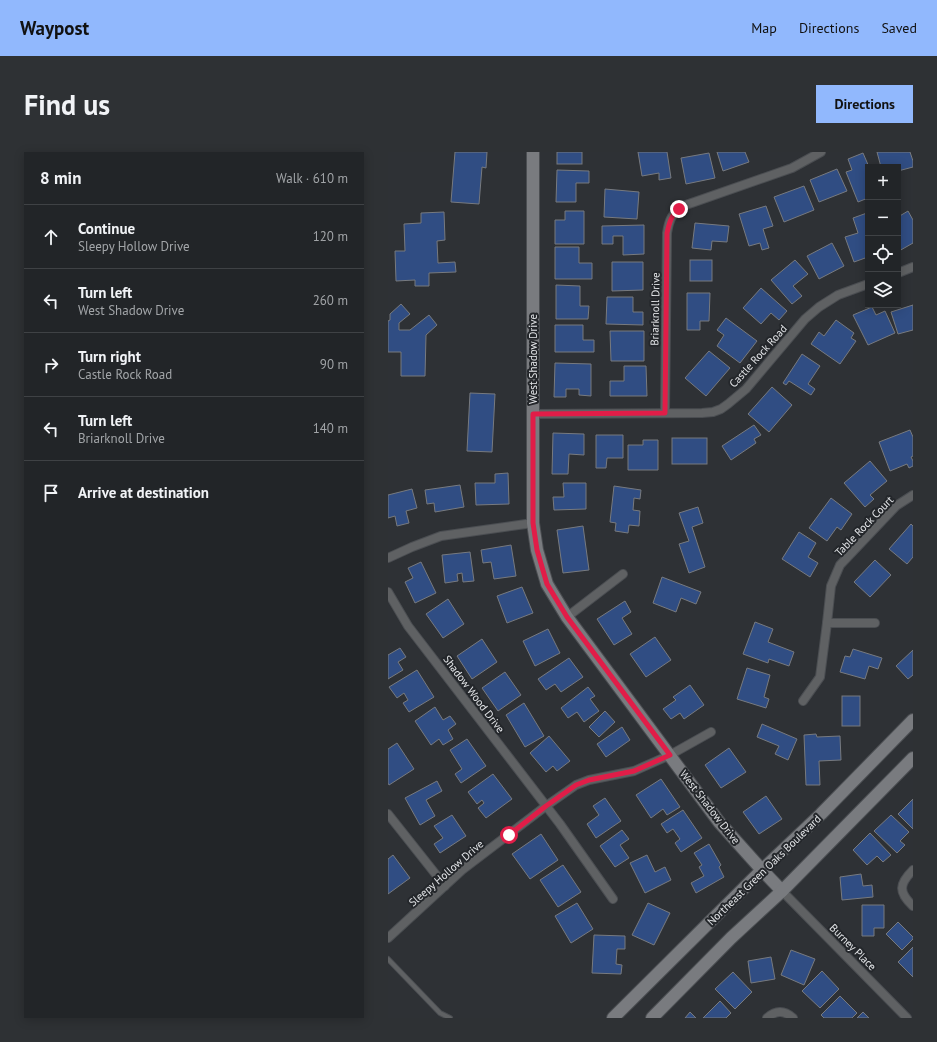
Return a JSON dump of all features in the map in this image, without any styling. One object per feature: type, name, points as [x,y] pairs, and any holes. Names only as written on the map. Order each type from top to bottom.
[{"type":"street","name":"West Shadow Drive","points":[[533,152],[533,523],[537,550],[547,584],[567,617],[720,822],[782,891]]},
{"type":"street","name":"Briarknoll Drive","points":[[665,413],[667,233],[669,223],[676,211],[684,206],[792,168],[821,152]]},
{"type":"street","points":[[900,272],[913,267]]},
{"type":"street","name":"Castle Rock Road","points":[[533,414],[702,413],[713,412],[721,409],[746,389],[805,320],[819,307],[838,294],[865,285]]},
{"type":"street","name":"Table Rock Court","points":[[803,702],[820,677],[831,586],[840,565],[896,506],[913,495]]},
{"type":"street","points":[[388,558],[412,546],[441,536],[533,523]]},
{"type":"street","points":[[567,617],[623,574]]},
{"type":"street","name":"Shadow Wood Drive","points":[[388,592],[408,626],[560,824],[613,899]]},
{"type":"street","points":[[827,623],[875,623]]},
{"type":"street","name":"Northeast Green Oaks Boulevard","points":[[612,1018],[821,814],[913,720]]},
{"type":"street","name":"Sleepy Hollow Drive","points":[[388,938],[462,870],[576,785],[589,780],[634,771],[670,755],[711,732]]},
{"type":"street","points":[[652,1018],[731,938],[782,891],[913,758]]},
{"type":"street","points":[[388,814],[445,886]]},
{"type":"street","points":[[913,870],[903,882],[902,888],[905,898],[913,906]]},
{"type":"street","name":"Burney Place","points":[[782,891],[908,1018]]},
{"type":"street","points":[[767,1018],[770,1014],[777,1012],[788,1013],[793,1018]]},
{"type":"lane","points":[[388,959],[440,1013],[450,1018]]},
{"type":"building","points":[[455,152],[487,152],[486,168],[482,167],[479,204],[451,202]]},
{"type":"building","points":[[557,152],[582,152],[582,164],[557,164]]},
{"type":"building","points":[[638,152],[667,152],[671,178],[659,180],[659,173],[642,176]]},
{"type":"building","points":[[717,152],[745,152],[749,162],[723,171]]},
{"type":"building","points":[[877,152],[910,152],[913,167],[901,170],[901,164],[880,164]]},
{"type":"building","points":[[709,153],[715,178],[686,184],[681,158]]},
{"type":"building","points":[[863,153],[868,164],[865,164],[865,199],[858,202],[846,172],[852,170],[848,159]]},
{"type":"building","points":[[837,169],[847,191],[819,202],[810,180]]},
{"type":"building","points":[[557,170],[589,171],[589,183],[576,183],[576,202],[556,202]]},
{"type":"building","points":[[804,186],[814,210],[784,222],[774,197]]},
{"type":"building","points":[[605,189],[639,192],[637,219],[604,217]]},
{"type":"building","points":[[766,206],[773,226],[763,229],[769,248],[762,250],[760,243],[749,246],[739,214]]},
{"type":"building","points":[[565,211],[584,211],[584,244],[555,244],[555,220],[565,220]]},
{"type":"building","points":[[908,211],[913,220],[913,243],[901,250],[901,236],[901,215]]},
{"type":"building","points":[[444,212],[445,240],[437,241],[438,263],[455,262],[456,272],[429,273],[429,286],[415,286],[415,280],[396,281],[395,251],[405,251],[404,224],[421,223],[421,213]]},
{"type":"building","points":[[865,214],[865,258],[854,262],[845,237],[858,233],[853,218]]},
{"type":"building","points":[[695,223],[729,226],[727,242],[712,241],[711,250],[692,248]]},
{"type":"building","points":[[644,225],[644,254],[623,255],[623,236],[613,236],[613,244],[602,244],[602,226]]},
{"type":"building","points":[[832,243],[844,266],[819,279],[807,256]]},
{"type":"building","points":[[555,247],[579,247],[579,263],[592,263],[592,279],[555,279]]},
{"type":"building","points":[[690,260],[712,260],[712,281],[690,281]]},
{"type":"building","points":[[795,260],[808,274],[793,286],[802,296],[792,304],[771,280]]},
{"type":"building","points":[[612,262],[643,262],[643,290],[612,291]]},
{"type":"building","points":[[556,285],[580,286],[580,306],[589,306],[588,319],[556,319]]},
{"type":"building","points":[[761,288],[787,311],[779,320],[771,313],[761,324],[743,308]]},
{"type":"building","points":[[687,293],[710,293],[709,321],[700,321],[700,330],[687,330]]},
{"type":"building","points":[[607,297],[633,297],[633,312],[643,312],[643,325],[606,324]]},
{"type":"building","points":[[401,304],[410,314],[399,323],[399,330],[410,330],[429,315],[437,325],[426,335],[425,376],[401,376],[401,352],[388,352],[388,321],[390,320],[390,314]]},
{"type":"building","points":[[913,305],[913,330],[898,334],[891,312]]},
{"type":"building","points":[[870,308],[872,308],[876,315],[885,311],[895,333],[868,345],[853,315]]},
{"type":"building","points":[[726,318],[757,341],[740,363],[717,346],[724,335],[717,330]]},
{"type":"building","points":[[836,320],[854,333],[851,338],[856,341],[840,364],[811,344],[819,332],[824,336]]},
{"type":"building","points":[[555,325],[583,325],[583,340],[594,340],[594,352],[555,352]]},
{"type":"building","points":[[610,331],[644,331],[644,361],[611,361]]},
{"type":"building","points":[[709,351],[730,368],[706,396],[685,378]]},
{"type":"building","points":[[802,354],[820,366],[808,384],[815,389],[811,395],[789,381],[786,385],[783,383]]},
{"type":"building","points":[[555,363],[591,364],[591,396],[579,395],[579,389],[566,389],[566,397],[554,397]]},
{"type":"building","points":[[624,366],[646,366],[647,396],[610,396],[610,381],[624,381]]},
{"type":"building","points":[[772,387],[792,405],[769,432],[748,414]]},
{"type":"building","points":[[470,393],[495,394],[492,452],[467,451]]},
{"type":"building","points":[[754,425],[761,435],[754,439],[756,443],[731,460],[722,446]]},
{"type":"building","points":[[910,430],[913,437],[913,456],[911,457],[913,466],[909,468],[907,464],[890,471],[879,442]]},
{"type":"building","points":[[553,433],[584,434],[584,455],[569,454],[568,474],[552,474]]},
{"type":"building","points":[[596,435],[623,435],[623,458],[607,458],[606,468],[596,468]]},
{"type":"building","points":[[672,438],[707,438],[707,464],[672,464]]},
{"type":"building","points":[[643,440],[658,440],[658,470],[628,470],[628,445],[643,445]]},
{"type":"building","points":[[870,461],[887,481],[870,495],[874,499],[865,507],[844,483]]},
{"type":"building","points":[[508,473],[509,504],[476,505],[475,483],[495,483],[495,474]]},
{"type":"building","points":[[563,483],[586,483],[586,509],[554,510],[553,497],[564,497]]},
{"type":"building","points":[[460,485],[464,507],[435,512],[434,503],[427,504],[425,490]]},
{"type":"building","points":[[614,486],[641,490],[640,499],[634,498],[633,510],[640,511],[639,526],[629,525],[628,533],[615,531],[616,523],[610,522]]},
{"type":"building","points":[[412,489],[417,508],[406,511],[409,523],[397,526],[395,516],[388,518],[388,495]]},
{"type":"building","points":[[831,498],[852,514],[841,530],[837,527],[827,541],[809,528]]},
{"type":"building","points":[[698,507],[703,523],[692,527],[705,567],[689,573],[679,544],[689,541],[679,513]]},
{"type":"building","points":[[911,524],[913,526],[913,557],[907,564],[889,549]]},
{"type":"building","points":[[583,526],[589,570],[563,573],[557,530]]},
{"type":"building","points":[[799,532],[816,543],[808,557],[818,563],[810,577],[782,559]]},
{"type":"building","points":[[511,545],[516,576],[494,579],[491,562],[483,563],[481,550]]},
{"type":"building","points":[[470,552],[474,581],[463,582],[462,573],[457,574],[458,581],[445,583],[442,555]]},
{"type":"building","points":[[875,560],[891,575],[870,597],[854,582]]},
{"type":"building","points":[[421,562],[436,593],[415,603],[405,582],[413,578],[408,568]]},
{"type":"building","points":[[662,577],[701,592],[696,604],[681,598],[676,612],[653,603]]},
{"type":"building","points":[[522,587],[533,613],[507,623],[497,596]]},
{"type":"building","points":[[448,599],[464,624],[443,638],[426,614]]},
{"type":"building","points":[[625,601],[631,612],[622,618],[632,634],[614,645],[597,619]]},
{"type":"building","points":[[755,622],[773,629],[768,642],[794,652],[789,666],[769,659],[768,663],[743,654]]},
{"type":"building","points":[[548,629],[560,653],[535,666],[523,641]]},
{"type":"building","points":[[655,637],[671,660],[646,677],[630,654]]},
{"type":"building","points":[[482,639],[497,662],[472,679],[457,656]]},
{"type":"building","points":[[400,648],[406,657],[398,662],[403,670],[388,679],[388,655]]},
{"type":"building","points":[[853,649],[882,658],[878,669],[869,666],[865,679],[840,672],[845,656],[850,657]]},
{"type":"building","points":[[913,650],[913,675],[908,679],[896,666]]},
{"type":"building","points":[[569,658],[583,677],[561,692],[555,684],[546,690],[538,679]]},
{"type":"building","points":[[747,668],[770,675],[764,697],[769,699],[766,708],[737,699]]},
{"type":"building","points":[[417,670],[434,697],[409,712],[403,703],[408,700],[404,693],[397,698],[389,687]]},
{"type":"building","points":[[505,672],[521,695],[498,711],[482,688]]},
{"type":"building","points":[[690,685],[704,705],[684,719],[680,713],[671,719],[663,709],[676,700],[673,697]]},
{"type":"building","points":[[588,687],[595,696],[590,699],[599,711],[584,722],[577,712],[568,718],[561,708]]},
{"type":"building","points":[[842,696],[860,696],[860,726],[842,726]]},
{"type":"building","points":[[524,703],[544,736],[525,747],[506,715]]},
{"type":"building","points":[[435,707],[443,720],[450,716],[456,724],[448,730],[453,739],[443,745],[439,739],[431,745],[415,721]]},
{"type":"building","points":[[605,711],[615,722],[599,737],[589,727]]},
{"type":"building","points":[[762,724],[797,739],[788,760],[775,754],[779,746],[757,737]]},
{"type":"building","points":[[622,727],[630,740],[606,757],[597,744]]},
{"type":"building","points":[[816,734],[817,737],[840,736],[841,760],[819,761],[820,785],[806,785],[804,735]]},
{"type":"building","points":[[549,736],[570,761],[557,771],[553,766],[546,772],[530,753]]},
{"type":"building","points":[[467,739],[486,766],[461,783],[455,774],[462,769],[450,750]]},
{"type":"building","points":[[397,743],[414,769],[389,785],[388,749]]},
{"type":"building","points":[[729,748],[746,772],[721,788],[705,765]]},
{"type":"building","points":[[493,774],[512,799],[486,818],[478,808],[484,803],[482,800],[477,804],[468,792]]},
{"type":"building","points":[[661,779],[680,807],[667,815],[663,809],[651,818],[636,795]]},
{"type":"building","points":[[437,781],[442,791],[426,800],[435,816],[420,825],[405,798]]},
{"type":"building","points":[[766,796],[782,819],[759,834],[743,812]]},
{"type":"building","points":[[605,798],[621,821],[596,838],[587,824],[599,815],[593,806]]},
{"type":"building","points":[[913,799],[913,829],[898,814]]},
{"type":"building","points":[[683,810],[702,838],[681,852],[675,843],[680,839],[673,829],[667,833],[661,824]]},
{"type":"building","points":[[452,815],[466,836],[440,853],[434,844],[443,838],[434,826]]},
{"type":"building","points":[[891,815],[909,832],[900,841],[905,845],[897,853],[874,831]]},
{"type":"building","points":[[622,830],[629,839],[620,845],[629,858],[615,867],[600,846]]},
{"type":"building","points":[[870,833],[891,855],[883,862],[877,856],[867,865],[853,850]]},
{"type":"building","points":[[541,834],[558,860],[530,879],[512,854]]},
{"type":"building","points":[[709,844],[721,865],[719,867],[724,877],[696,893],[691,883],[704,876],[699,867],[702,865],[694,853]]},
{"type":"building","points":[[393,855],[410,878],[388,894],[388,859]]},
{"type":"building","points":[[647,855],[655,872],[665,867],[671,880],[645,893],[630,863]]},
{"type":"building","points":[[563,865],[581,892],[558,907],[540,880]]},
{"type":"building","points":[[861,874],[863,886],[872,885],[873,897],[842,900],[840,877]]},
{"type":"building","points":[[577,903],[593,929],[571,943],[555,916]]},
{"type":"building","points":[[648,903],[670,913],[654,945],[632,935]]},
{"type":"building","points":[[862,905],[884,905],[884,928],[874,928],[874,936],[862,936]]},
{"type":"building","points":[[898,922],[913,937],[913,939],[902,950],[886,934]]},
{"type":"building","points":[[594,935],[625,936],[625,949],[617,949],[616,964],[622,965],[621,974],[592,973]]},
{"type":"building","points":[[913,947],[913,977],[898,962]]},
{"type":"building","points":[[791,950],[815,959],[804,985],[781,975]]},
{"type":"building","points":[[771,957],[775,979],[751,983],[748,961]]},
{"type":"building","points":[[822,971],[839,989],[820,1008],[802,991]]},
{"type":"building","points":[[733,972],[752,992],[735,1009],[715,989]]},
{"type":"building","points":[[840,996],[857,1013],[852,1018],[824,1018],[821,1015]]},
{"type":"building","points":[[720,1001],[731,1013],[726,1018],[703,1018]]},
{"type":"building","points":[[690,1012],[696,1018],[685,1018]]},
{"type":"building","points":[[863,1012],[869,1018],[857,1018]]},
{"type":"route","points":[[509,835],[576,785],[589,780],[634,771],[670,755],[567,617],[547,584],[537,550],[533,523],[533,414],[665,413],[667,233],[669,223],[676,211],[679,209]]}]
